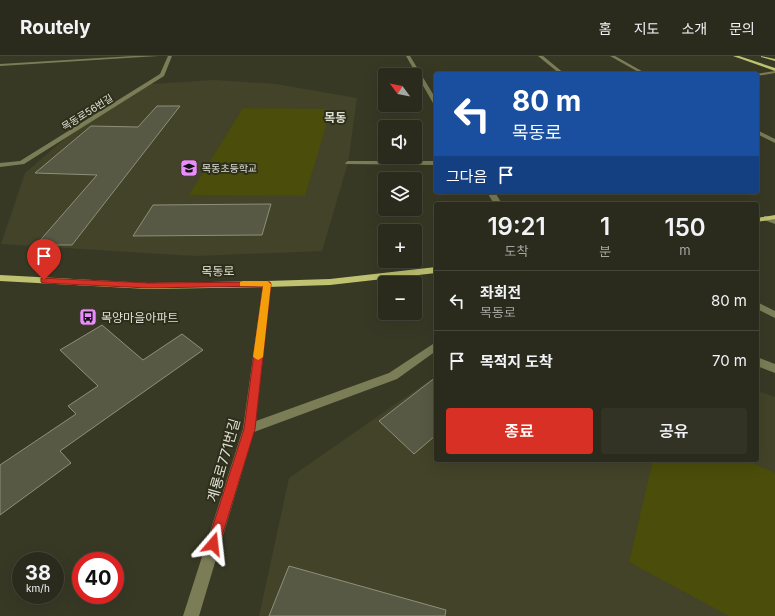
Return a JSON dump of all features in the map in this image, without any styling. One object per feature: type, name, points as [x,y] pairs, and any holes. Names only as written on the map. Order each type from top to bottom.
[{"type":"main road","points":[[735,56],[775,71]]},
{"type":"main road","points":[[763,56],[775,60]]},
{"type":"main road","points":[[759,220],[771,217]]},
{"type":"main road","name":"목동로","points":[[0,278],[148,286],[267,284],[330,282],[434,270]]},
{"type":"street","points":[[0,65],[92,58],[156,56]]},
{"type":"street","name":"목동로56번길","points":[[0,165],[22,163],[162,75],[170,56]]},
{"type":"street","points":[[408,56],[434,99]]},
{"type":"street","points":[[540,56],[560,72]]},
{"type":"street","points":[[612,56],[641,72]]},
{"type":"street","points":[[759,75],[775,71]]},
{"type":"street","points":[[759,133],[775,141]]},
{"type":"street","points":[[348,163],[434,163]]},
{"type":"street","points":[[771,217],[775,222]]},
{"type":"street","name":"계룡로771번길","points":[[191,616],[249,429],[267,284]]},
{"type":"street","points":[[759,307],[775,316]]},
{"type":"street","points":[[249,429],[393,376],[434,347]]},
{"type":"street","points":[[759,362],[775,369]]},
{"type":"shaded area","name":"목동초등학교","points":[[214,80],[276,84],[357,98],[348,163],[322,251],[195,256],[1,244],[25,173],[92,115],[151,84]]},
{"type":"shaded area","points":[[243,108],[331,109],[305,196],[189,195]]},
{"type":"shaded area","points":[[434,377],[434,462],[759,462],[759,392],[761,392],[775,397],[775,616],[259,616],[289,478]]},
{"type":"shaded area","points":[[653,462],[750,462],[775,473],[775,616],[729,616],[629,562]]},
{"type":"building","points":[[157,106],[180,106],[72,245],[36,245],[97,175],[35,173],[91,126],[138,127]]},
{"type":"building","points":[[271,204],[262,235],[133,236],[153,205]]},
{"type":"building","points":[[102,325],[143,360],[182,334],[203,350],[60,451],[71,463],[0,515],[0,465],[76,414],[68,406],[98,386],[60,350]]},
{"type":"building","points":[[434,379],[434,437],[414,454],[379,421]]},
{"type":"building","points":[[289,566],[446,610],[445,616],[269,616]]},
{"type":"slow traffic","points":[[243,284],[267,284],[258,357]]},
{"type":"place","name":"목동초등학교","points":[[189,168]]},
{"type":"place","name":"목양마을아파트","points":[[88,317]]},
{"type":"district","name":"목동","points":[[335,117]]},
{"type":"route","points":[[44,280],[148,286],[267,284],[249,429],[213,544]]}]
